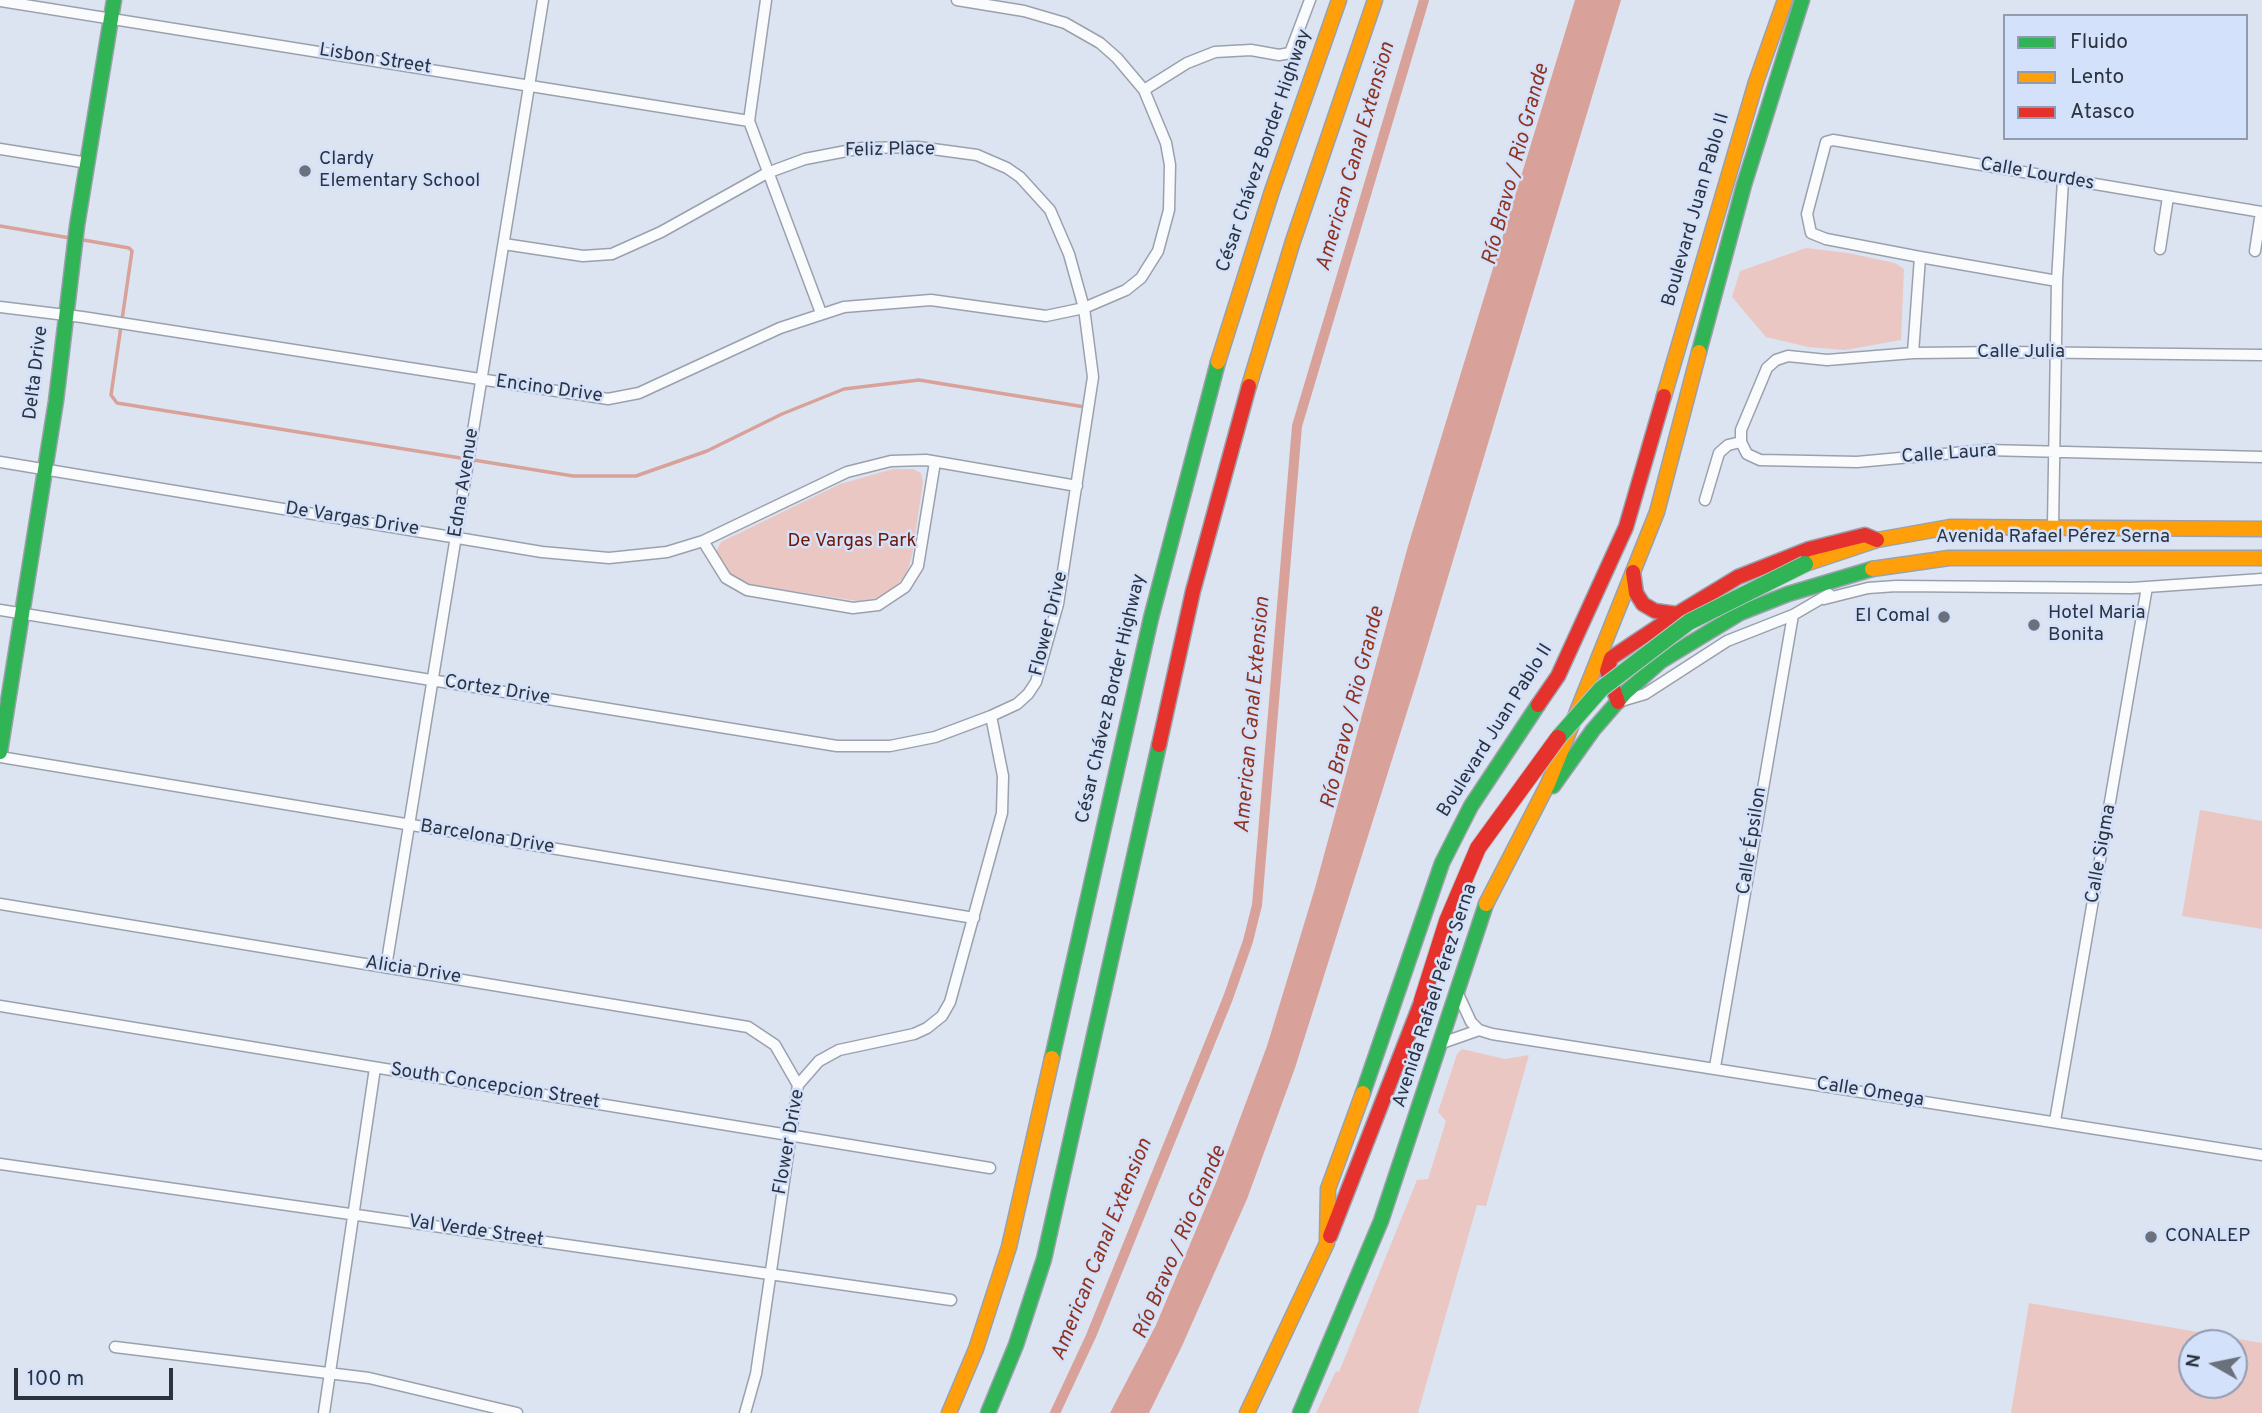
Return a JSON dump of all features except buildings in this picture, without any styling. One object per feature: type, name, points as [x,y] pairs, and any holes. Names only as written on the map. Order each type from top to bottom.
[{"type":"main road","name":"Delta Drive","points":[[0,752],[45,470],[65,315],[114,0]]},
{"type":"main road","name":"César Chávez Border Highway","points":[[949,1413],[995,1296],[1022,1196],[1151,618],[1205,406],[1272,191],[1339,0]]},
{"type":"main road","points":[[988,1413],[1020,1332],[1047,1246],[1193,591],[1226,461],[1293,241],[1375,0]]},
{"type":"main road","name":"Boulevard Juan Pablo II","points":[[1327,1243],[1328,1189],[1381,1044],[1441,863],[1471,806],[1558,676],[1626,527],[1756,82],[1785,0]]},
{"type":"main road","name":"Boulevard Juan Pablo II","points":[[1534,814],[1659,505],[1744,185],[1802,0]]},
{"type":"main road","name":"Avenida Rafael Pérez Serna","points":[[1327,1243],[1422,1000],[1447,922],[1478,848],[1568,724],[1601,689],[1689,622],[1805,564],[1877,540],[1950,527],[2262,529]]},
{"type":"main road","points":[[1618,702],[1607,671],[1611,658],[1677,614],[1738,578],[1809,550],[1865,534],[1877,540]]},
{"type":"main road","name":"Avenida Rafael Pérez Serna","points":[[1300,1413],[1381,1221],[1486,905],[1534,814],[1592,730],[1661,661],[1740,613],[1788,594],[1852,574],[1949,558],[2262,558]]},
{"type":"main road","points":[[1633,571],[1636,593],[1643,604],[1655,611],[1677,614]]},
{"type":"main road","points":[[1247,1413],[1327,1243]]},
{"type":"street","name":"Edna Avenue","points":[[386,967],[543,0]]},
{"type":"street","points":[[766,0],[749,121],[821,313]]},
{"type":"street","points":[[957,0],[1024,11],[1065,23],[1108,51],[1144,90],[1161,128],[1170,165],[1171,188],[1164,234],[1158,251],[1141,278],[1126,290],[1084,308]]},
{"type":"street","points":[[1144,90],[1187,63],[1215,52],[1233,50],[1279,55],[1290,53],[1310,0]]},
{"type":"street","name":"Lisbon Street","points":[[0,1],[749,121]]},
{"type":"street","name":"Calle Lourdes","points":[[1920,257],[1826,239],[1811,233],[1807,215],[1826,142],[1833,140],[2261,212]]},
{"type":"street","name":"Feliz Place","points":[[504,244],[583,256],[612,254],[661,232],[767,173],[805,159],[862,148],[947,150],[992,160],[1020,177],[1051,210],[1069,254],[1084,308]]},
{"type":"street","points":[[0,149],[88,163]]},
{"type":"street","points":[[2053,527],[2057,281],[2063,180]]},
{"type":"street","points":[[2160,248],[2168,197]]},
{"type":"street","points":[[2255,251],[2261,212]]},
{"type":"street","points":[[1913,353],[1920,257],[2057,281]]},
{"type":"street","name":"Encino Drive","points":[[0,307],[594,398],[625,397],[654,387],[780,328],[821,313],[902,300],[945,301],[1038,316],[1084,308]]},
{"type":"street","name":"Flower Drive","points":[[746,1413],[756,1374],[798,1085],[827,1056],[852,1046],[914,1034],[936,1022],[950,1002],[998,831],[1003,799],[1001,762],[991,716],[1017,704],[1037,682],[1058,604],[1093,377],[1084,308]]},
{"type":"street","name":"Calle Julia","points":[[1741,442],[1741,430],[1767,368],[1780,358],[1849,359],[1913,353],[2262,355]]},
{"type":"street","points":[[1705,500],[1719,453],[1728,445],[1741,442]]},
{"type":"street","name":"Calle Laura","points":[[1741,442],[1747,454],[1754,458],[1787,461],[1857,462],[1987,450],[2262,457]]},
{"type":"street","name":"De Vargas Drive","points":[[0,462],[542,552],[609,558],[667,552],[703,541],[847,472],[891,461],[935,462],[1077,486]]},
{"type":"street","points":[[703,541],[726,578],[747,590],[853,608],[878,605],[905,587],[918,566],[935,462]]},
{"type":"street","points":[[1618,702],[1645,694],[1727,641],[1793,615],[1824,598],[1852,574]]},
{"type":"street","points":[[1824,598],[1868,588],[1896,586],[2147,587],[2262,579]]},
{"type":"street","name":"Calle Sigma","points":[[2054,1121],[2147,587]]},
{"type":"street","name":"Cortez Drive","points":[[0,610],[837,746],[864,748],[912,742],[991,716]]},
{"type":"street","name":"Calle Épsilon","points":[[1716,1067],[1793,615]]},
{"type":"street","name":"Barcelona Drive","points":[[0,757],[974,918]]},
{"type":"street","name":"Alicia Drive","points":[[0,904],[748,1027],[775,1045],[798,1085]]},
{"type":"street","points":[[1439,1044],[1479,1030],[1464,1012],[1457,986]]},
{"type":"street","name":"South Concepcion Street","points":[[0,1006],[989,1168]]},
{"type":"street","name":"Calle Omega","points":[[1479,1030],[2262,1155]]},
{"type":"street","points":[[324,1413],[375,1068]]},
{"type":"street","name":"Val Verde Street","points":[[0,1164],[951,1300]]},
{"type":"street","points":[[115,1347],[331,1373],[399,1384],[470,1404],[517,1413]]},
{"type":"green space","points":[[1806,248],[1895,263],[1904,269],[1901,340],[1845,350],[1808,347],[1766,337],[1732,297],[1740,271]]},
{"type":"green space","name":"De Vargas Park","points":[[893,469],[913,469],[921,473],[923,482],[912,556],[906,575],[893,589],[877,598],[858,601],[746,584],[734,578],[718,560],[716,552],[721,542],[840,484]]},
{"type":"green space","points":[[2200,810],[2262,821],[2262,929],[2182,916]]},
{"type":"green space","points":[[1462,1049],[1505,1059],[1529,1055],[1486,1206],[1477,1205],[1418,1413],[1316,1413],[1336,1371],[1339,1372],[1417,1180],[1428,1179],[1446,1121],[1438,1112],[1457,1054]]},
{"type":"green space","points":[[2029,1303],[2180,1329],[2178,1329],[2178,1399],[2248,1399],[2248,1341],[2262,1343],[2262,1413],[2011,1413]]},
{"type":"shaded area","points":[[1575,0],[1621,0],[1418,677],[1295,1068],[1247,1199],[1182,1346],[1149,1413],[1110,1413],[1156,1325],[1217,1180],[1267,1046],[1315,888],[1408,546]]},
{"type":"waterway","name":"American Canal Extension","points":[[1055,1413],[1091,1336],[1228,998],[1248,941],[1257,905],[1297,426],[1424,0]]},
{"type":"waterway","points":[[0,226],[70,238]]},
{"type":"waterway","points":[[78,239],[129,248],[132,251],[111,395],[117,403],[573,476],[636,476],[707,451],[782,414],[844,389],[919,380],[1085,407]]},
{"type":"traffic: fast","points":[[0,752],[56,401],[77,226],[114,0]]},
{"type":"traffic: fast","points":[[1699,352],[1744,185],[1802,0]]},
{"type":"traffic: fast","points":[[1052,1058],[1151,618],[1218,362]]},
{"type":"traffic: fast","points":[[1558,738],[1601,689],[1689,622],[1805,564]]},
{"type":"traffic: fast","points":[[1553,786],[1593,730],[1626,692],[1661,661],[1740,613],[1788,594],[1872,569]]},
{"type":"traffic: fast","points":[[1363,1093],[1442,863],[1471,806],[1538,705]]},
{"type":"traffic: fast","points":[[988,1413],[1016,1345],[1044,1259],[1159,745]]},
{"type":"traffic: fast","points":[[1300,1413],[1381,1221],[1486,904]]},
{"type":"traffic: slow","points":[[1218,362],[1272,191],[1339,0]]},
{"type":"traffic: slow","points":[[1249,386],[1293,241],[1375,0]]},
{"type":"traffic: slow","points":[[1664,396],[1756,82],[1785,0]]},
{"type":"traffic: slow","points":[[1486,904],[1548,784],[1657,512],[1699,352]]},
{"type":"traffic: slow","points":[[1805,564],[1877,540],[1950,527],[2262,529]]},
{"type":"traffic: slow","points":[[1872,569],[1949,558],[2262,558]]},
{"type":"traffic: slow","points":[[949,1413],[976,1349],[1009,1247],[1052,1058]]},
{"type":"traffic: slow","points":[[1247,1413],[1327,1243],[1328,1189],[1363,1093]]},
{"type":"traffic: jam","points":[[1159,745],[1193,591],[1249,386]]},
{"type":"traffic: jam","points":[[1538,705],[1558,676],[1626,527],[1664,396]]},
{"type":"traffic: jam","points":[[1633,572],[1636,593],[1643,604],[1655,611],[1677,614],[1738,577],[1809,549],[1865,535],[1877,540]]},
{"type":"traffic: jam","points":[[1618,702],[1607,671],[1611,658],[1677,614]]},
{"type":"traffic: jam","points":[[1422,1000],[1447,921],[1478,848],[1558,738]]},
{"type":"traffic: jam","points":[[1330,1236],[1422,1000]]},
{"type":"place","name":"Clardy Elementary School","points":[[305,171]]},
{"type":"place","name":"El Comal","points":[[1944,617]]},
{"type":"place","name":"Hotel Maria Bonita","points":[[2034,625]]},
{"type":"place","name":"CONALEP","points":[[2151,1237]]},
{"type":"water label","name":"Río Bravo / Rio Grande","points":[[1517,165]]},
{"type":"water label","name":"Río Bravo / Rio Grande","points":[[1354,708]]},
{"type":"water label","name":"Río Bravo / Rio Grande","points":[[1181,1243]]}]
